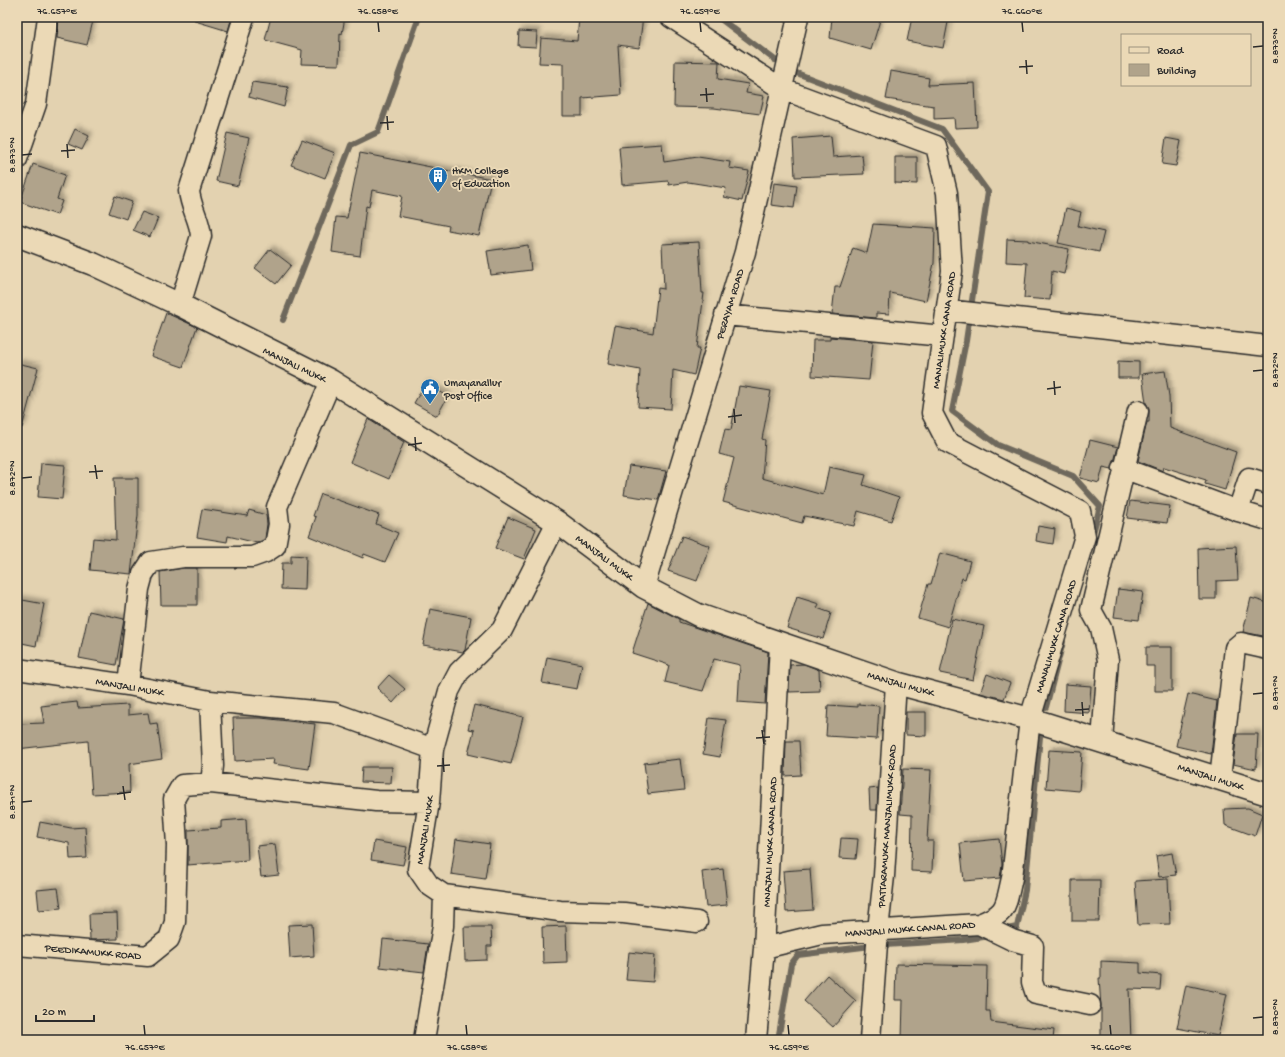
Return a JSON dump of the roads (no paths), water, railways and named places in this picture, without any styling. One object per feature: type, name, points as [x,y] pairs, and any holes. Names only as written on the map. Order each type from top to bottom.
[{"type":"street","points":[[17,158],[36,104],[48,17]]},
{"type":"street","points":[[180,305],[201,236],[201,226],[190,203],[189,191],[244,17]]},
{"type":"street","name":"MANALIMUKK CANA ROAD","points":[[671,17],[782,89],[936,146],[947,192],[952,271],[932,413],[947,442],[1080,511],[1085,536],[1030,719]]},
{"type":"street","name":"PERAYAM ROAD","points":[[644,587],[745,252],[798,17]]},
{"type":"street","name":"MANJALI MUKK","points":[[17,235],[93,264],[180,305],[331,381],[557,522],[644,587],[698,615],[896,683],[1030,719],[1268,794]]},
{"type":"street","points":[[946,310],[1268,346]]},
{"type":"street","points":[[725,315],[943,336]]},
{"type":"street","points":[[128,685],[142,574],[151,562],[183,557],[252,557],[266,552],[275,546],[278,524],[277,506],[331,381]]},
{"type":"street","points":[[1102,741],[1108,660],[1101,628],[1091,610],[1138,411]]},
{"type":"street","points":[[1124,468],[1238,511],[1268,520]]},
{"type":"street","points":[[1238,511],[1249,478],[1268,484]]},
{"type":"street","name":"MANJALI MUKK","points":[[444,895],[429,885],[418,869],[429,802],[433,749],[449,691],[459,672],[502,630],[557,522]]},
{"type":"street","points":[[1220,778],[1235,648],[1241,643],[1268,649]]},
{"type":"street","name":"MNAJALI MUKK CANAL ROAD","points":[[756,1040],[764,948],[780,644]]},
{"type":"street","name":"MANJALI MUKK","points":[[17,669],[128,685],[210,701],[334,713],[433,749]]},
{"type":"street","name":"PATTARAMUKK MANJALIMUKK ROAD","points":[[870,1040],[878,930],[884,876],[896,683]]},
{"type":"street","points":[[210,701],[213,766],[211,783],[376,801],[429,802]]},
{"type":"street","name":"MANJALI MUKK CANAL ROAD","points":[[764,948],[822,934],[979,924],[996,918],[1001,913],[1006,902],[1012,878],[1030,719]]},
{"type":"street","name":"PEEDIKAMUKK ROAD","points":[[17,944],[148,956],[155,951],[169,939],[175,922],[177,845],[174,799],[182,785],[211,783]]},
{"type":"street","points":[[424,1040],[443,926],[444,895],[560,911],[624,914],[697,922]]},
{"type":"street","points":[[979,924],[1012,940],[1033,946],[1032,982],[1036,994],[1090,1005]]},
{"type":"waterway","points":[[283,320],[351,145],[378,132],[419,17]]},
{"type":"waterway","points":[[718,17],[775,60]]},
{"type":"waterway","points":[[794,72],[942,129],[988,192],[966,341],[952,411],[998,445],[1073,476],[1100,506],[1092,537]]},
{"type":"waterway","points":[[1046,707],[1063,642]]},
{"type":"waterway","points":[[1007,929],[1017,927],[1025,890],[1040,737]]},
{"type":"waterway","points":[[885,945],[963,940],[990,936]]},
{"type":"waterway","points":[[778,1040],[791,964],[798,955],[871,946]]},
{"type":"place","name":"HKM College of Education","points":[[438,193]]},
{"type":"place","name":"Umayanallur Post Office","points":[[430,405]]}]
